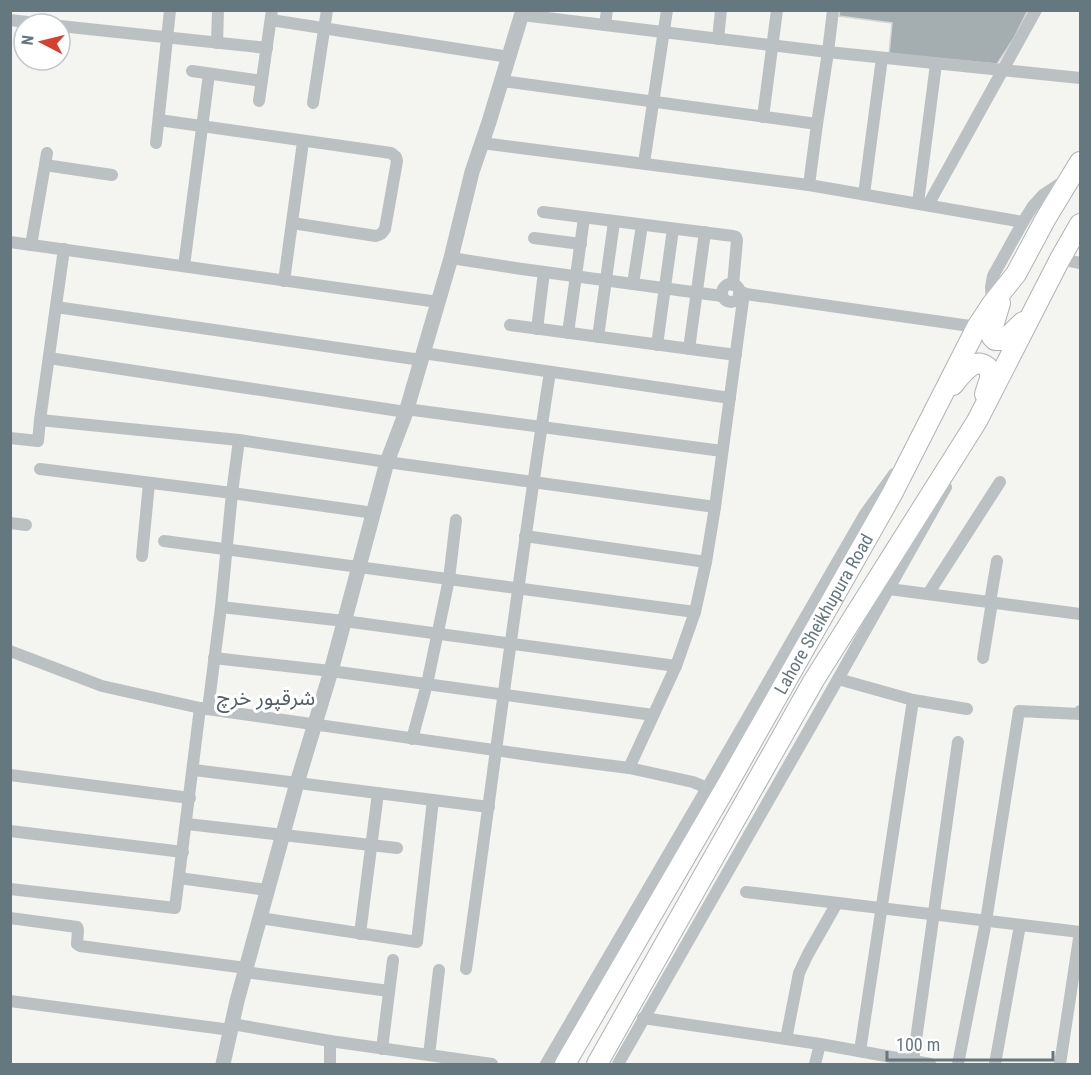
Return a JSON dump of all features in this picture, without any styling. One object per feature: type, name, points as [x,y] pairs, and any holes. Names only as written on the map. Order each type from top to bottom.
[{"type":"highway","name":"Lahore Sheikhupura Road","points":[[564,1065],[730,780],[892,494],[977,327],[1016,274],[1076,168]]},
{"type":"highway","name":"Lahore Sheikhupura Road","points":[[597,1065],[814,680],[977,421],[1080,224]]},
{"type":"highway","points":[[998,296],[991,333],[995,340],[1004,340],[1035,309]]},
{"type":"highway","points":[[938,403],[967,368],[974,364],[984,364],[990,370],[990,379],[977,421]]},
{"type":"street","points":[[156,143],[170,10]]},
{"type":"street","points":[[217,43],[218,10]]},
{"type":"street","points":[[313,103],[327,10]]},
{"type":"street","points":[[605,25],[607,10]]},
{"type":"street","points":[[644,163],[667,10]]},
{"type":"street","points":[[718,39],[721,10]]},
{"type":"street","points":[[762,117],[777,10]]},
{"type":"street","points":[[809,185],[833,10]]},
{"type":"street","points":[[923,204],[1003,71],[1036,10]]},
{"type":"street","points":[[223,1065],[245,970],[331,671],[387,462],[406,410],[451,258],[472,172],[523,13],[550,14],[605,25],[773,46],[1080,78]]},
{"type":"street","points":[[259,101],[271,15],[325,28],[509,57]]},
{"type":"street","points":[[72,27],[267,48]]},
{"type":"street","points":[[864,194],[882,58]]},
{"type":"street","points":[[923,204],[936,64]]},
{"type":"street","points":[[192,71],[262,81]]},
{"type":"street","points":[[184,266],[209,74]]},
{"type":"street","points":[[502,81],[817,124]]},
{"type":"street","points":[[159,120],[394,155],[397,160],[385,229],[381,234],[376,236],[292,223]]},
{"type":"street","points":[[284,281],[303,142]]},
{"type":"street","points":[[482,142],[809,185],[1023,222]]},
{"type":"street","points":[[31,245],[46,159],[112,175]]},
{"type":"street","points":[[998,296],[991,286],[993,276],[1023,222],[1043,195],[1076,168]]},
{"type":"street","points":[[543,212],[705,232],[736,237],[737,240],[739,290],[736,355],[706,561],[694,612],[676,666],[629,768]]},
{"type":"street","points":[[568,333],[584,218]]},
{"type":"street","points":[[598,338],[614,222]]},
{"type":"street","points":[[633,284],[642,225]]},
{"type":"street","points":[[657,345],[673,229]]},
{"type":"street","points":[[689,349],[705,232]]},
{"type":"street","points":[[534,238],[580,244]]},
{"type":"street","points":[[10,242],[438,303]]},
{"type":"street","points":[[10,438],[38,441],[64,249]]},
{"type":"street","points":[[451,258],[722,296],[730,302],[737,299],[739,290]]},
{"type":"street","points":[[1060,259],[1080,263]]},
{"type":"street","points":[[537,329],[544,272]]},
{"type":"street","points":[[739,290],[977,327]]},
{"type":"street","points":[[56,307],[729,398]]},
{"type":"street","points":[[510,325],[736,355]]},
{"type":"street","points":[[49,358],[406,410],[722,451]]},
{"type":"street","points":[[466,969],[525,536],[550,372]]},
{"type":"street","points":[[40,420],[239,440],[715,507]]},
{"type":"street","points":[[618,1065],[956,469],[977,421]]},
{"type":"street","points":[[10,889],[175,908],[194,770],[214,658],[239,440]]},
{"type":"street","points":[[546,1065],[865,513],[915,448]]},
{"type":"street","points":[[40,469],[374,513]]},
{"type":"street","points":[[928,594],[1000,482]]},
{"type":"street","points":[[142,556],[149,483]]},
{"type":"street","points":[[412,739],[449,579],[456,520]]},
{"type":"street","points":[[10,523],[26,525]]},
{"type":"street","points":[[525,536],[706,561]]},
{"type":"street","points":[[164,541],[694,612]]},
{"type":"street","points":[[983,658],[997,561]]},
{"type":"street","points":[[889,589],[1080,614]]},
{"type":"street","points":[[220,607],[344,621],[676,666]]},
{"type":"street","points":[[10,651],[102,686],[204,709],[629,768],[693,782],[707,788]]},
{"type":"street","points":[[214,658],[331,671],[654,715]]},
{"type":"street","points":[[838,679],[913,700],[968,709]]},
{"type":"street","points":[[860,1051],[913,700]]},
{"type":"street","points":[[958,1065],[986,921],[1019,711],[1080,714],[1080,711]]},
{"type":"street","points":[[913,1061],[958,742]]},
{"type":"street","points":[[194,770],[489,807]]},
{"type":"street","points":[[10,775],[190,798]]},
{"type":"street","points":[[360,933],[378,793]]},
{"type":"street","points":[[260,918],[417,942],[433,800]]},
{"type":"street","points":[[186,824],[397,848]]},
{"type":"street","points":[[10,831],[183,852]]},
{"type":"street","points":[[179,878],[267,890]]},
{"type":"street","points":[[746,892],[1080,932],[1060,1065]]},
{"type":"street","points":[[786,1039],[799,973],[837,903]]},
{"type":"street","points":[[10,918],[77,927],[77,944],[80,946],[389,991]]},
{"type":"street","points":[[995,1065],[1020,925]]},
{"type":"street","points":[[382,1049],[393,960]]},
{"type":"street","points":[[429,1055],[439,970]]},
{"type":"street","points":[[10,1001],[231,1027],[492,1065]]},
{"type":"street","points":[[644,1018],[820,1044],[860,1051],[893,1061],[913,1061],[930,1065]]},
{"type":"street","points":[[330,1041],[330,1065]]},
{"type":"street","points":[[815,1065],[820,1044]]},
{"type":"building","points":[[840,10],[1028,10],[997,64],[889,54],[892,23],[839,16]]},
{"type":"district","name":"شرقپور خرچ","points":[[266,698]]}]
